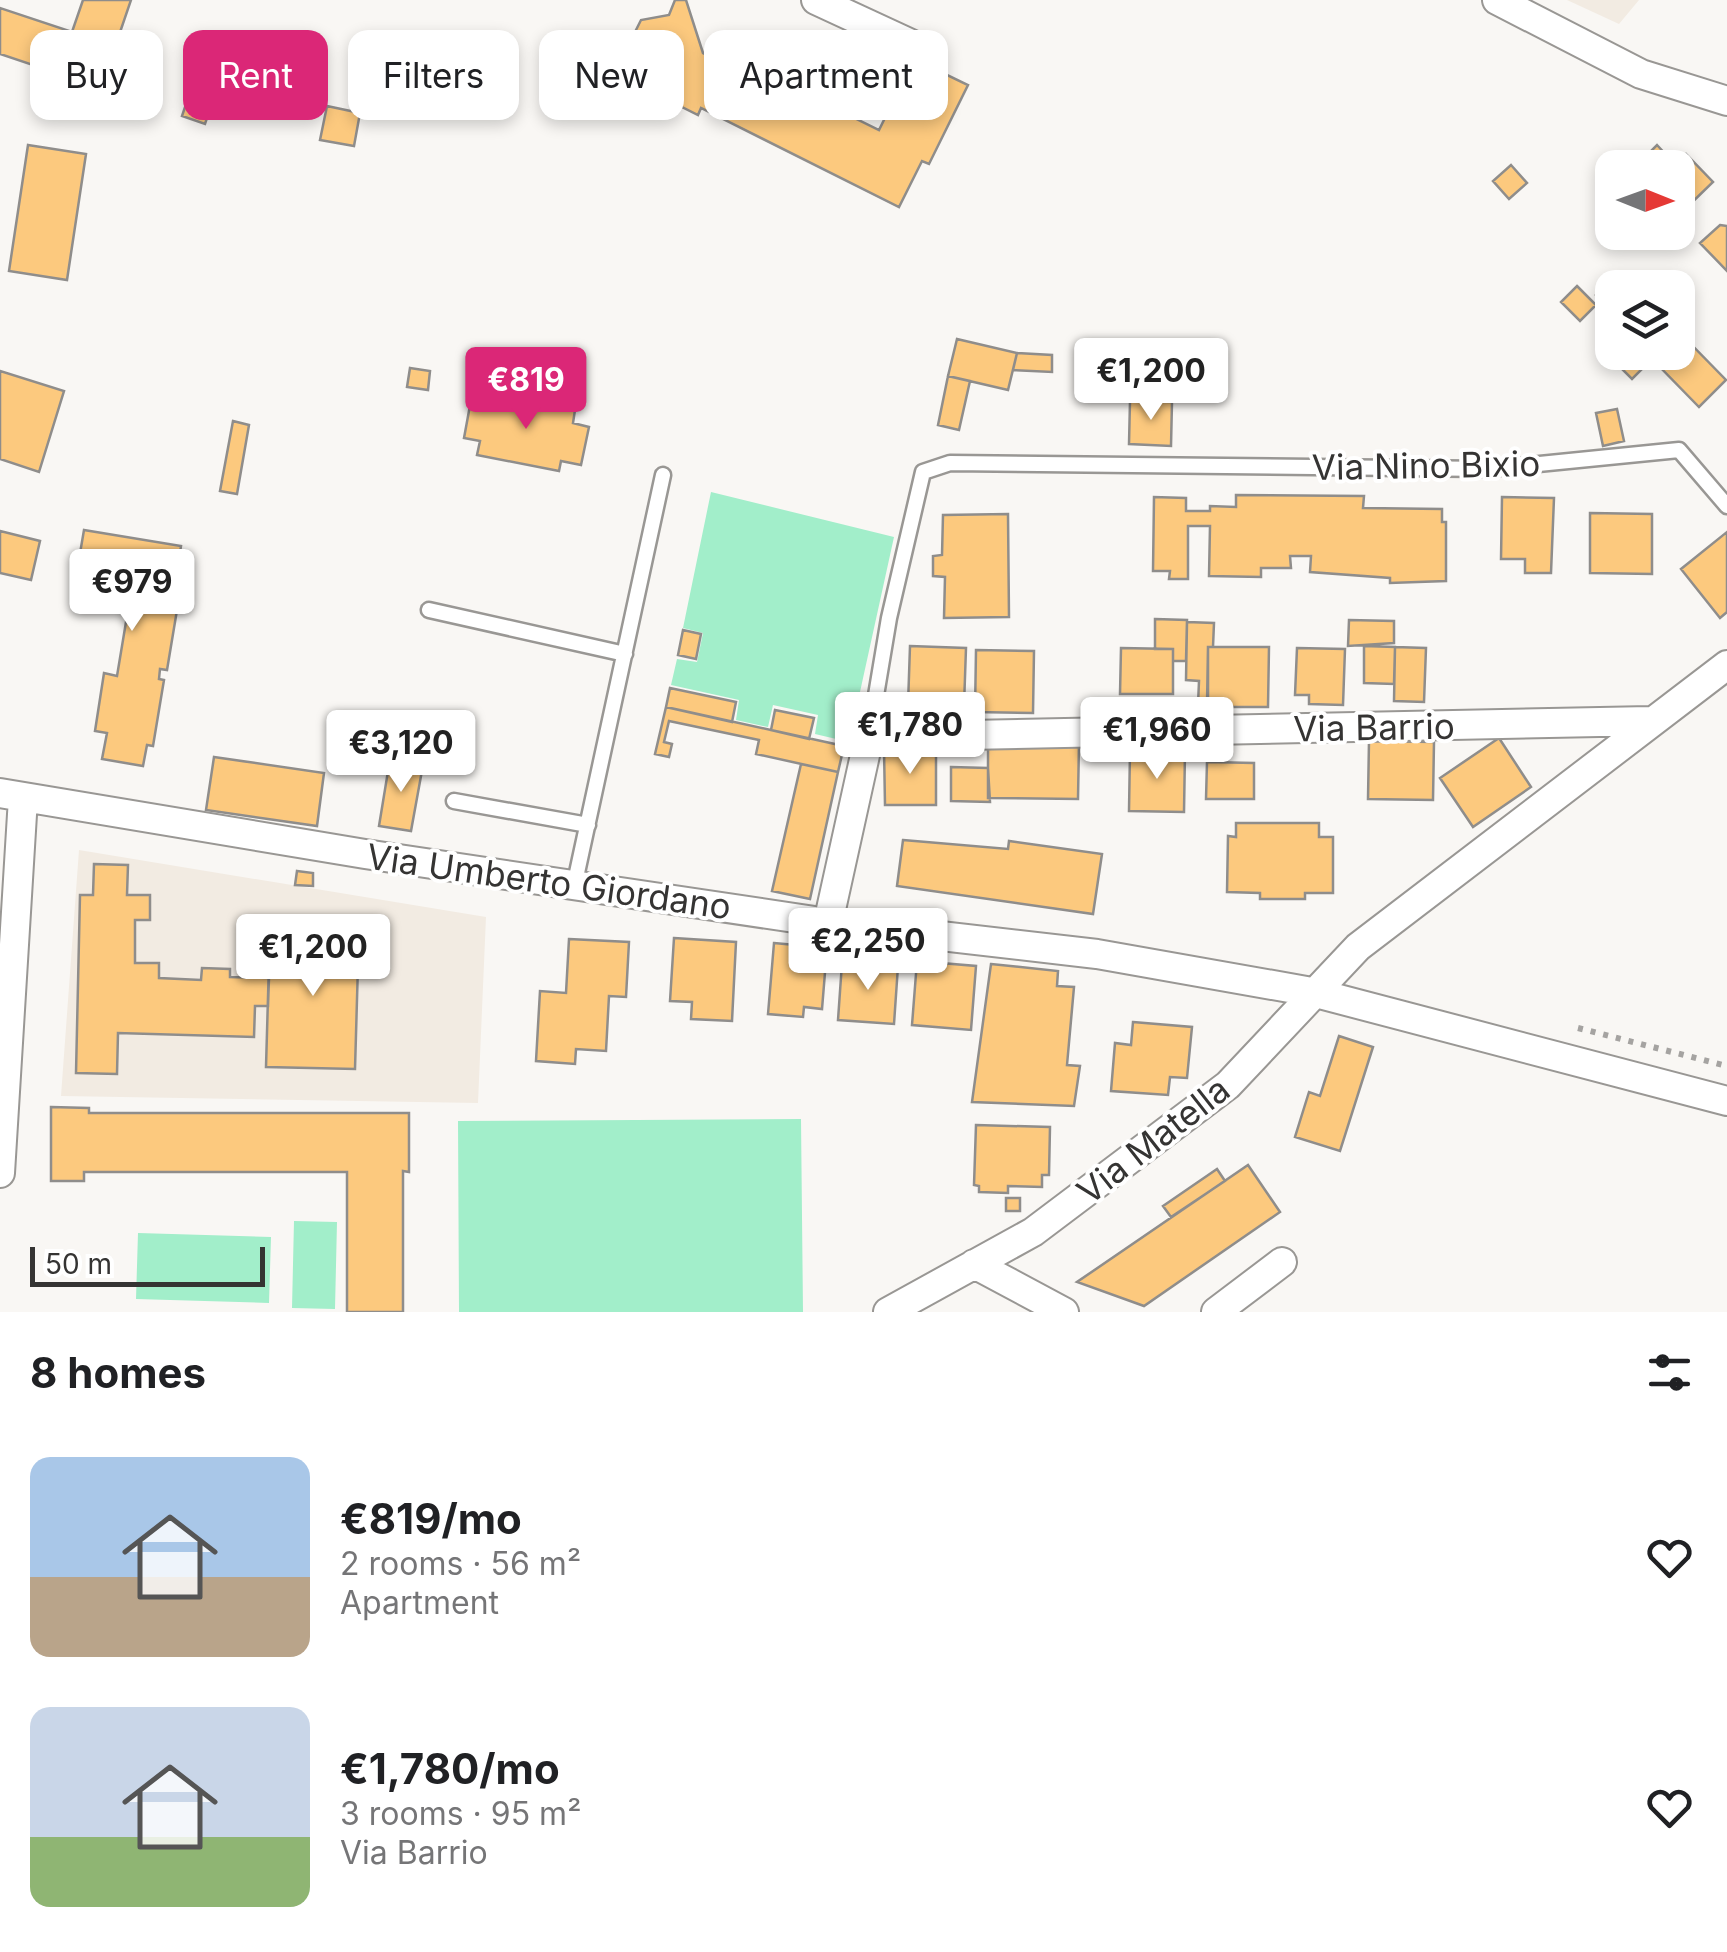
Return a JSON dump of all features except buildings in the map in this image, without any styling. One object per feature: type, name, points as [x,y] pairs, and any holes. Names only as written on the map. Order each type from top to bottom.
[{"type":"street","points":[[816,0],[881,30]]},
{"type":"street","points":[[1496,0],[1641,74],[1727,101]]},
{"type":"street","points":[[1312,992],[1358,947],[1727,666]]},
{"type":"street","name":"Via Barrio","points":[[869,737],[1650,721]]},
{"type":"street","points":[[828,923],[869,737]]},
{"type":"street","points":[[0,1173],[12,795]]},
{"type":"street","name":"Via Umberto Giordano","points":[[12,795],[366,854],[575,882],[828,923],[1097,954],[1312,992],[1727,1101]]},
{"type":"street","name":"Via Matella","points":[[888,1312],[1033,1232],[1228,1085],[1312,992]]},
{"type":"street","points":[[1216,1312],[1282,1262]]},
{"type":"street","points":[[974,1264],[1064,1312]]},
{"type":"lane","name":"Via Nino Bixio","points":[[869,737],[888,618],[923,472],[950,463],[1489,469],[1679,450],[1727,506]]},
{"type":"lane","points":[[575,882],[663,475]]},
{"type":"lane","points":[[430,610],[624,654]]},
{"type":"lane","points":[[454,801],[588,825]]},
{"type":"shaded area","points":[[1567,0],[1639,0],[1619,24]]},
{"type":"shaded area","points":[[79,850],[486,917],[478,1103],[61,1096]]},
{"type":"green space","points":[[711,492],[894,537],[849,742],[815,734],[818,715],[773,705],[768,727],[736,720],[739,700],[671,685],[677,659],[697,662],[703,633],[683,628]]},
{"type":"green space","points":[[801,1119],[803,1312],[459,1312],[458,1121]]},
{"type":"green space","points":[[294,1221],[337,1222],[335,1309],[292,1308]]},
{"type":"green space","points":[[138,1233],[271,1237],[269,1303],[136,1299]]}]
